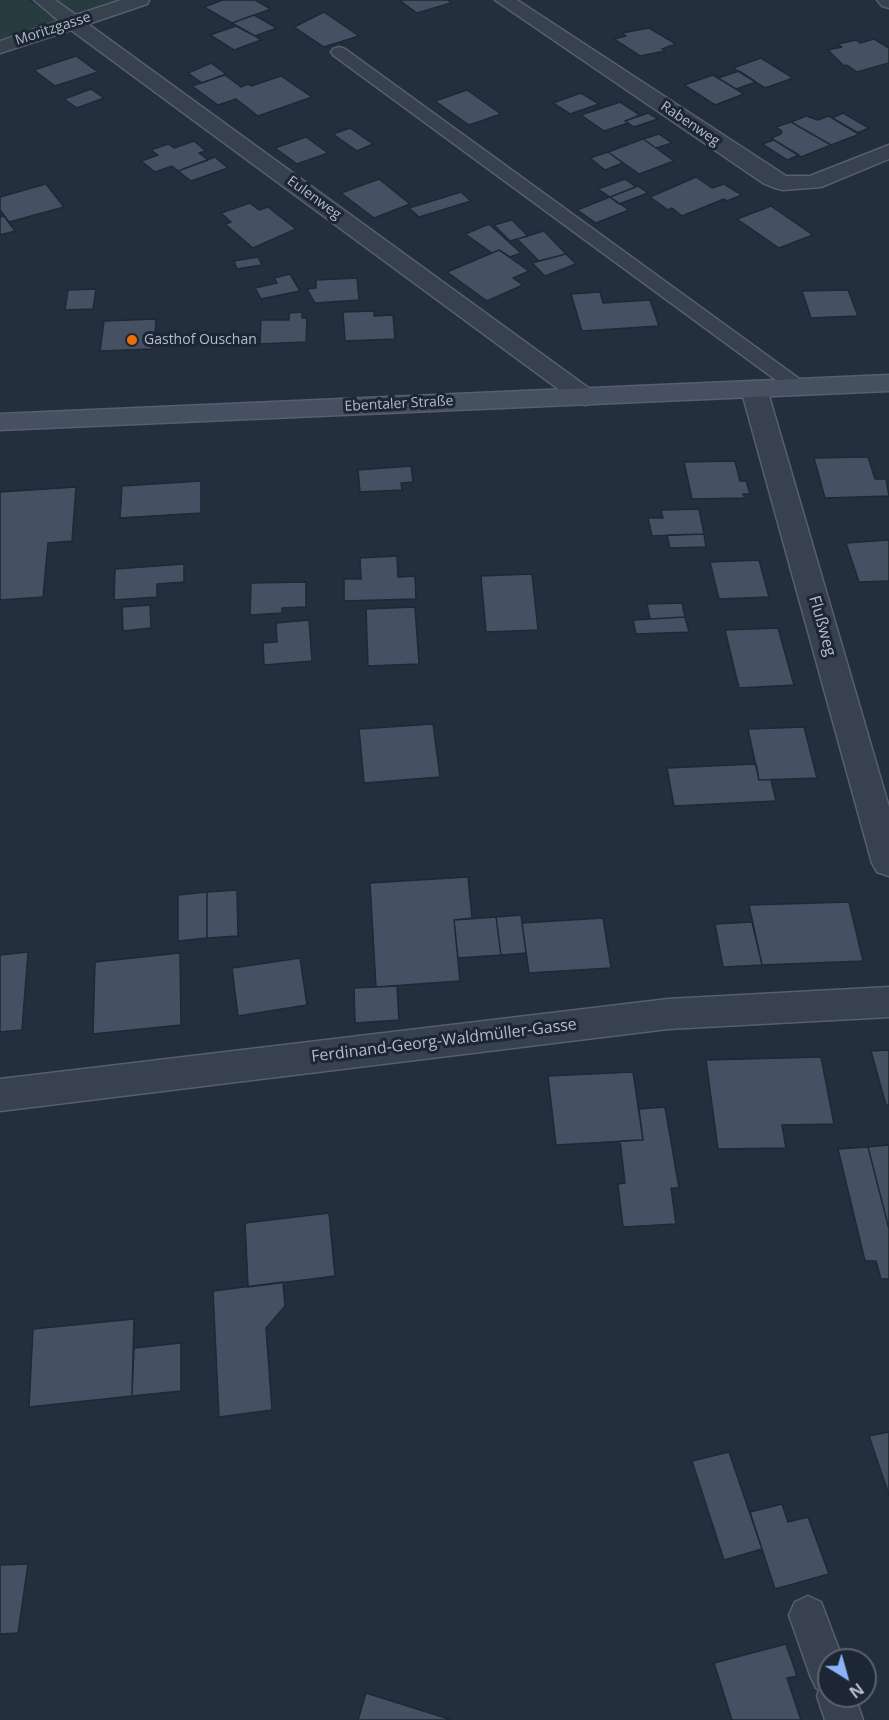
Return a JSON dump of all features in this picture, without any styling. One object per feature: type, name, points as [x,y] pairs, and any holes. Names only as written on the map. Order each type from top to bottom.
[{"type":"main road","name":"Ebentaler Straße","points":[[0,422],[889,383]]},
{"type":"street","name":"Eulenweg","points":[[44,0],[585,397]]},
{"type":"street","name":"Moritzgasse","points":[[0,47],[140,0]]},
{"type":"street","name":"Rabenweg","points":[[504,0],[771,178],[783,183],[813,183],[889,151]]},
{"type":"street","name":"Flußweg","points":[[754,389],[889,863]]},
{"type":"street","name":"Ferdinand-Georg-Waldmüller-Gasse","points":[[0,1095],[668,1014],[889,1002]]},
{"type":"lane","points":[[339,52],[798,387]]},
{"type":"lane","points":[[808,1615],[820,1648]]},
{"type":"green space","points":[[0,0],[29,0],[58,21],[0,39]]},
{"type":"green space","points":[[54,0],[117,0],[74,14]]},
{"type":"building","points":[[223,0],[255,0],[271,9],[232,23],[204,7]]},
{"type":"building","points":[[399,0],[448,0],[451,3],[417,13]]},
{"type":"building","points":[[324,12],[359,36],[324,47],[294,27]]},
{"type":"building","points":[[254,15],[277,28],[255,36],[232,23]]},
{"type":"building","points":[[236,26],[261,40],[234,50],[210,35]]},
{"type":"building","points":[[649,28],[676,44],[662,49],[665,51],[640,56],[614,39],[626,36],[622,33]]},
{"type":"building","points":[[874,39],[889,48],[889,63],[857,72],[847,65],[844,66],[828,50],[842,47],[838,44],[856,40],[860,43]]},
{"type":"building","points":[[76,56],[98,72],[55,86],[34,70]]},
{"type":"building","points":[[761,58],[793,78],[765,88],[733,68]]},
{"type":"building","points":[[211,63],[226,74],[202,83],[188,73]]},
{"type":"building","points":[[739,71],[756,82],[736,89],[718,78]]},
{"type":"building","points":[[225,75],[241,87],[281,76],[312,97],[258,116],[236,99],[218,105],[192,86]]},
{"type":"building","points":[[713,75],[744,94],[715,105],[684,85]]},
{"type":"building","points":[[91,89],[104,98],[77,108],[64,99]]},
{"type":"building","points":[[467,90],[501,114],[469,125],[435,101]]},
{"type":"building","points":[[581,93],[599,104],[570,114],[553,103]]},
{"type":"building","points":[[620,102],[640,115],[625,121],[628,123],[604,131],[581,115]]},
{"type":"building","points":[[648,113],[658,119],[634,127],[625,121]]},
{"type":"building","points":[[843,113],[869,128],[857,133],[832,118]]},
{"type":"building","points":[[806,116],[818,120],[829,116],[860,134],[831,145],[791,122]]},
{"type":"building","points":[[791,122],[831,145],[801,157],[771,138],[781,134],[782,131],[776,127]]},
{"type":"building","points":[[350,128],[373,144],[357,151],[333,134]]},
{"type":"building","points":[[659,134],[672,143],[656,148],[643,139]]},
{"type":"building","points":[[306,137],[328,153],[297,164],[275,148]]},
{"type":"building","points":[[643,139],[674,161],[639,174],[608,152]]},
{"type":"building","points":[[774,140],[799,155],[787,160],[762,144]]},
{"type":"building","points":[[194,141],[206,151],[199,153],[208,160],[178,171],[172,166],[155,172],[141,161],[158,155],[151,150],[168,144],[174,148]]},
{"type":"building","points":[[608,152],[623,163],[605,170],[590,158]]},
{"type":"building","points":[[215,157],[228,168],[191,181],[178,171]]},
{"type":"building","points":[[696,177],[712,188],[724,184],[742,195],[727,201],[724,199],[682,216],[672,208],[668,210],[650,197]]},
{"type":"building","points":[[379,179],[410,204],[374,218],[341,193]]},
{"type":"building","points":[[625,179],[636,187],[610,197],[598,189]]},
{"type":"building","points":[[46,184],[64,207],[9,222],[0,210],[0,197]]},
{"type":"building","points":[[638,186],[648,193],[619,204],[610,197]]},
{"type":"building","points":[[461,192],[471,201],[419,217],[409,208]]},
{"type":"building","points":[[610,197],[629,210],[596,223],[577,210]]},
{"type":"building","points":[[250,203],[259,210],[268,207],[296,229],[253,248],[225,224],[231,222],[221,213]]},
{"type":"building","points":[[771,206],[813,235],[779,248],[737,219]]},
{"type":"building","points":[[4,216],[15,231],[0,235],[0,217]]},
{"type":"building","points":[[512,220],[528,236],[510,241],[494,225]]},
{"type":"building","points":[[489,224],[521,253],[510,257],[499,250],[492,253],[465,234]]},
{"type":"building","points":[[544,231],[566,254],[539,261],[517,239]]},
{"type":"building","points":[[499,250],[529,271],[513,278],[523,285],[487,301],[447,272]]},
{"type":"building","points":[[566,254],[576,264],[545,276],[532,263]]},
{"type":"building","points":[[258,257],[262,265],[237,269],[234,261]]},
{"type":"building","points":[[290,274],[300,291],[261,299],[255,288],[277,283],[274,278]]},
{"type":"building","points":[[357,278],[359,300],[315,303],[307,289],[316,288],[316,280]]},
{"type":"building","points":[[96,289],[93,309],[65,310],[68,290]]},
{"type":"building","points":[[848,290],[858,316],[811,318],[802,291]]},
{"type":"building","points":[[600,292],[603,303],[650,300],[659,326],[582,331],[571,294]]},
{"type":"building","points":[[374,311],[374,316],[393,315],[395,339],[345,341],[343,312]]},
{"type":"building","points":[[302,312],[302,318],[307,318],[306,342],[260,344],[261,320],[289,320],[289,313]]},
{"type":"building","name":"Gasthof Ouschan","points":[[156,319],[155,335],[163,335],[163,345],[152,345],[152,349],[100,351],[104,321]]},
{"type":"building","points":[[868,457],[875,479],[886,479],[889,496],[825,498],[814,458]]},
{"type":"building","points":[[735,461],[740,481],[746,481],[750,494],[743,494],[745,498],[692,499],[684,462]]},
{"type":"building","points":[[411,466],[413,482],[401,483],[402,490],[360,492],[358,470]]},
{"type":"building","points":[[201,481],[201,513],[120,518],[122,486]]},
{"type":"building","points":[[76,487],[72,541],[48,543],[43,597],[0,600],[0,492]]},
{"type":"building","points":[[699,509],[704,534],[652,536],[648,518],[663,518],[661,510]]},
{"type":"building","points":[[704,534],[706,547],[670,548],[667,535]]},
{"type":"building","points":[[889,540],[889,581],[859,582],[846,543]]},
{"type":"building","points":[[397,556],[398,577],[415,576],[416,599],[344,601],[344,579],[361,579],[360,558]]},
{"type":"building","points":[[759,560],[769,597],[719,599],[710,562]]},
{"type":"building","points":[[184,564],[184,582],[157,584],[157,597],[114,600],[115,569]]},
{"type":"building","points":[[532,574],[538,630],[486,632],[481,576]]},
{"type":"building","points":[[306,582],[306,607],[282,608],[282,613],[250,615],[251,583]]},
{"type":"building","points":[[682,603],[685,617],[650,619],[647,604]]},
{"type":"building","points":[[150,605],[151,628],[123,631],[122,607]]},
{"type":"building","points":[[415,607],[419,664],[368,666],[366,609]]},
{"type":"building","points":[[685,617],[689,632],[636,634],[633,620]]},
{"type":"building","points":[[309,620],[312,661],[264,665],[263,643],[277,642],[276,623]]},
{"type":"building","points":[[778,628],[794,685],[739,688],[725,630]]},
{"type":"building","points":[[433,724],[440,777],[364,783],[359,729]]},
{"type":"building","points":[[804,727],[817,778],[759,780],[748,729]]},
{"type":"building","points":[[756,764],[759,780],[771,780],[776,801],[674,806],[667,768]]},
{"type":"building","points":[[468,877],[472,918],[454,920],[460,981],[376,987],[370,883]]},
{"type":"building","points":[[237,890],[238,936],[207,938],[207,892]]},
{"type":"building","points":[[207,892],[207,938],[178,941],[178,895]]},
{"type":"building","points":[[849,902],[863,961],[762,965],[749,905]]},
{"type":"building","points":[[521,915],[526,953],[501,955],[496,917]]},
{"type":"building","points":[[496,917],[501,955],[458,958],[454,920]]},
{"type":"building","points":[[603,918],[611,968],[529,973],[522,923]]},
{"type":"building","points":[[752,922],[762,965],[723,967],[715,924]]},
{"type":"building","points":[[28,952],[22,1030],[0,1032],[0,955]]},
{"type":"building","points":[[180,953],[181,1025],[93,1034],[95,962]]},
{"type":"building","points":[[300,958],[307,1005],[238,1016],[232,968]]},
{"type":"building","points":[[397,986],[399,1020],[355,1023],[354,988]]},
{"type":"building","points":[[889,1050],[889,1105],[886,1105],[871,1051]]},
{"type":"building","points":[[821,1057],[834,1124],[782,1125],[786,1148],[718,1149],[706,1060]]},
{"type":"building","points":[[633,1072],[643,1140],[556,1145],[548,1076]]},
{"type":"building","points":[[665,1107],[679,1188],[671,1188],[676,1224],[623,1227],[618,1184],[625,1183],[620,1141],[643,1140],[639,1109]]},
{"type":"building","points":[[889,1145],[889,1229],[868,1147]]},
{"type":"building","points":[[868,1147],[889,1229],[889,1279],[881,1279],[876,1261],[865,1261],[838,1149]]},
{"type":"building","points":[[329,1213],[335,1276],[248,1287],[245,1223]]},
{"type":"building","points":[[283,1282],[285,1306],[266,1328],[272,1410],[219,1417],[213,1291]]},
{"type":"building","points":[[134,1319],[132,1396],[29,1407],[33,1329]]},
{"type":"building","points":[[181,1343],[181,1391],[132,1396],[134,1348]]},
{"type":"building","points":[[889,1432],[889,1495],[869,1436]]},
{"type":"building","points":[[729,1452],[762,1549],[724,1560],[692,1461]]},
{"type":"building","points":[[782,1504],[788,1522],[808,1517],[829,1574],[775,1589],[750,1512]]},
{"type":"building","points":[[28,1564],[18,1633],[0,1634],[0,1565]]},
{"type":"building","points":[[786,1644],[797,1676],[787,1678],[801,1720],[732,1720],[714,1663]]},
{"type":"building","points":[[366,1693],[452,1720],[358,1720]]},
{"type":"place","name":"Gasthof Ouschan","points":[[132,340]]}]
